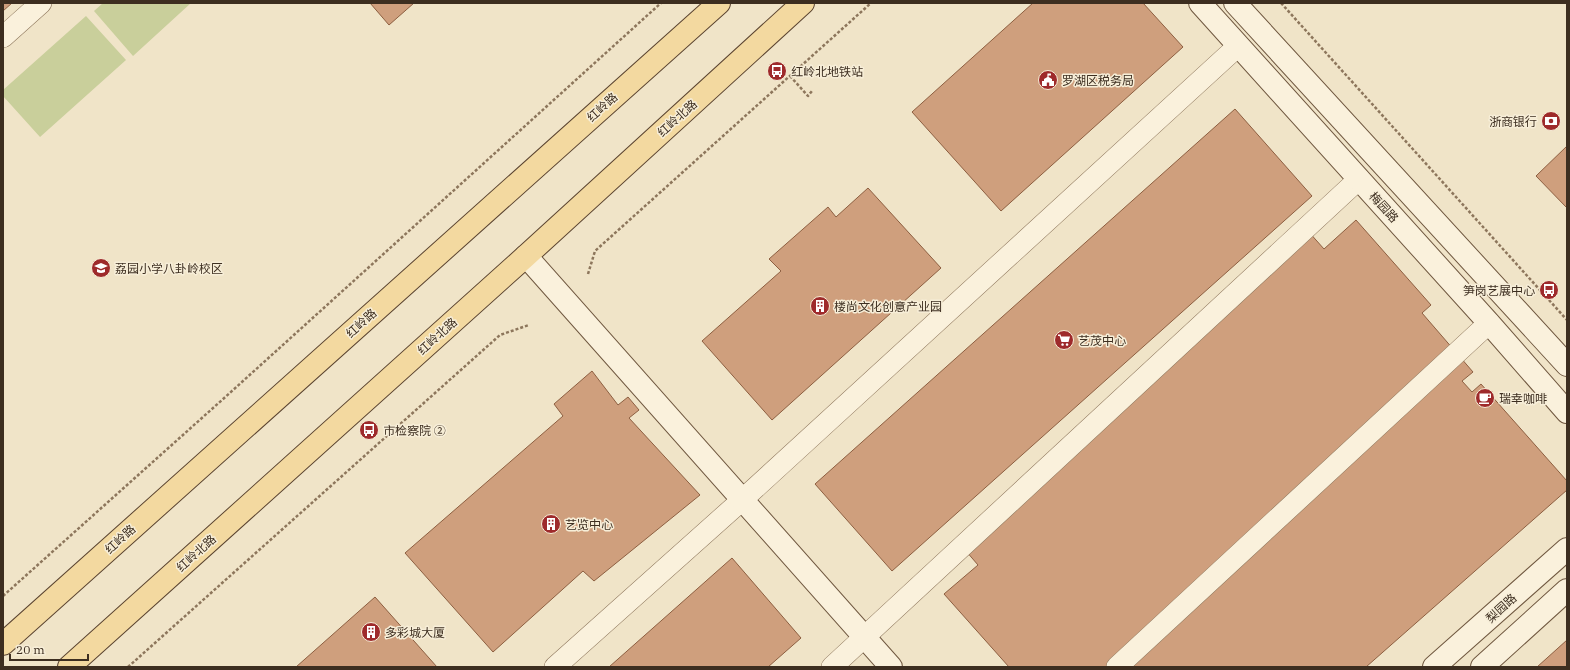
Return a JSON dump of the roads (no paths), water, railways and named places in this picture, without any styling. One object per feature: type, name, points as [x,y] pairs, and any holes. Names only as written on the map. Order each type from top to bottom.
[{"type":"main road","name":"红岭路","points":[[3,644],[719,3]]},
{"type":"main road","name":"红岭北路","points":[[69,667],[526,256],[803,3]]},
{"type":"main road","name":"梅园路","points":[[1200,3],[1489,323],[1567,412]]},
{"type":"main road","points":[[1235,3],[1567,365]]},
{"type":"main road","points":[[526,256],[891,667]]},
{"type":"main road","name":"梨园路","points":[[1434,667],[1567,549]]},
{"type":"main road","points":[[1482,667],[1567,590]]},
{"type":"street","points":[[3,37],[41,3]]},
{"type":"street","points":[[555,667],[742,500],[1238,46]]},
{"type":"street","points":[[832,667],[1359,179]]},
{"type":"street","points":[[1117,667],[1489,323]]},
{"type":"place","name":"红岭北地铁站","points":[[777,71]]},
{"type":"place","name":"罗湖区税务局","points":[[1048,80]]},
{"type":"place","name":"浙商银行","points":[[1551,121]]},
{"type":"place","name":"荔园小学八卦岭校区","points":[[101,268]]},
{"type":"place","name":"笋岗艺展中心","points":[[1549,290]]},
{"type":"place","name":"楼尚文化创意产业园","points":[[820,306]]},
{"type":"place","name":"艺茂中心","points":[[1064,340]]},
{"type":"place","name":"瑞幸咖啡","points":[[1485,398]]},
{"type":"place","name":"市检察院 ②","points":[[369,430]]},
{"type":"place","name":"艺览中心","points":[[551,524]]},
{"type":"place","name":"多彩城大厦","points":[[371,632]]}]
